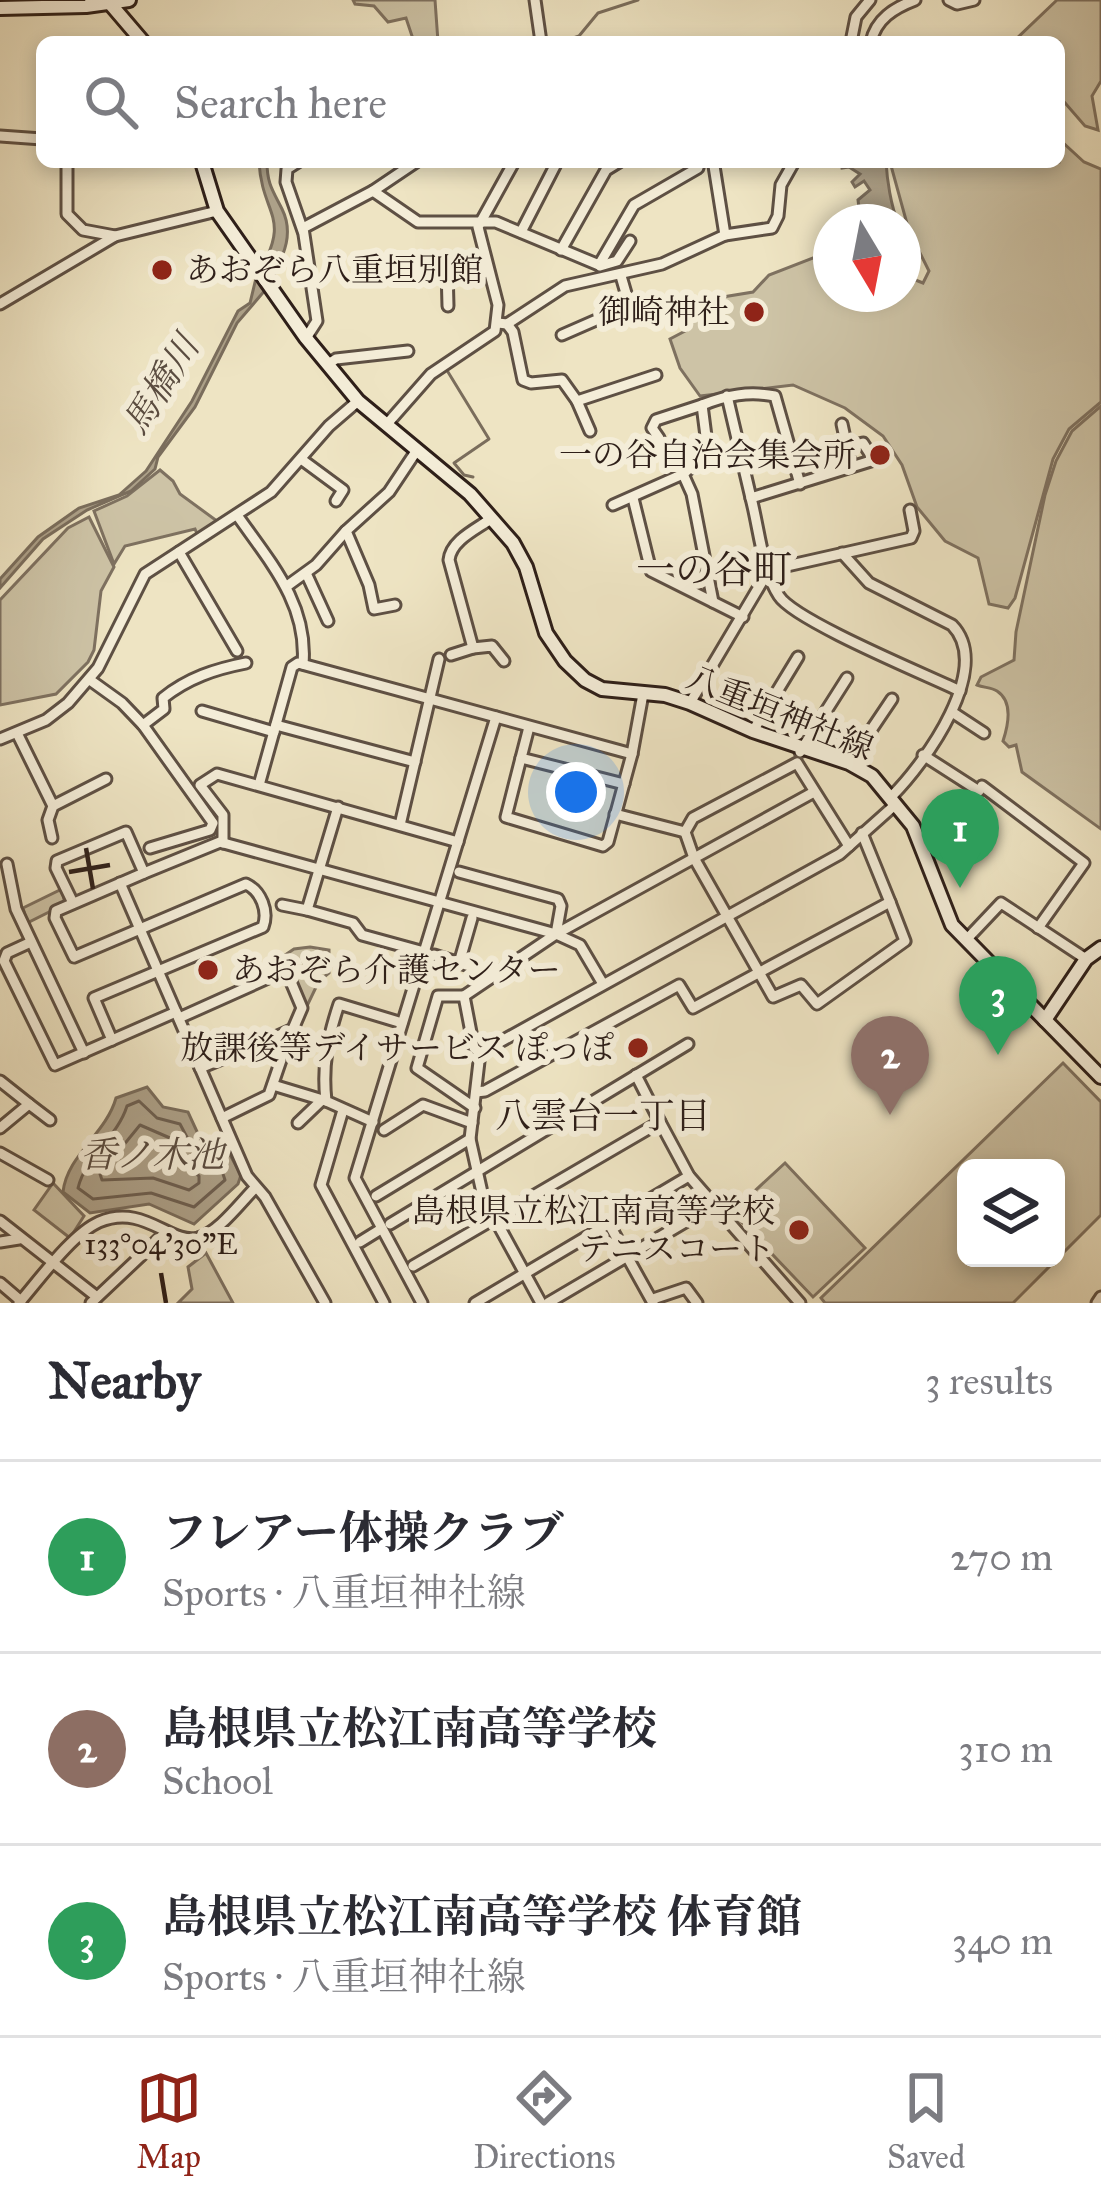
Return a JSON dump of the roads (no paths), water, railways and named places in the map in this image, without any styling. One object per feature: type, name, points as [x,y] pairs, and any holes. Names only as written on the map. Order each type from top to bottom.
[{"type":"main road","points":[[0,8],[129,0]]},
{"type":"main road","points":[[108,2],[137,36]]},
{"type":"main road","name":"八重垣神社線","points":[[204,168],[217,211],[306,338],[358,400],[492,518],[523,560],[542,624],[559,654],[590,684],[613,692],[691,703],[872,776],[894,800],[926,850],[947,917],[1101,1077]]},
{"type":"main road","points":[[1045,1020],[1086,959],[1101,948]]},
{"type":"street","points":[[535,0],[540,36]]},
{"type":"street","points":[[852,36],[856,17],[870,0]]},
{"type":"street","points":[[874,36],[885,16],[915,0]]},
{"type":"street","points":[[949,0],[957,4],[974,0]]},
{"type":"street","points":[[0,136],[36,139]]},
{"type":"street","points":[[67,168],[67,214],[83,230],[115,236]]},
{"type":"street","points":[[289,168],[286,180],[303,231],[317,321],[306,338]]},
{"type":"street","points":[[303,231],[373,191],[401,168]]},
{"type":"street","points":[[511,168],[478,232],[502,323],[513,332],[524,380],[562,380],[590,431]]},
{"type":"street","points":[[520,232],[554,168]]},
{"type":"street","points":[[561,250],[608,168]]},
{"type":"street","points":[[595,265],[605,260],[634,206],[698,168]]},
{"type":"street","points":[[714,168],[724,235]]},
{"type":"street","points":[[387,424],[431,374],[502,323],[566,286],[621,276],[662,264],[724,235],[774,226],[781,185],[791,168]]},
{"type":"street","points":[[373,191],[418,222],[496,222],[595,265],[615,263],[630,241]]},
{"type":"street","points":[[0,304],[115,236],[217,211]]},
{"type":"street","points":[[448,306],[447,269],[486,265]]},
{"type":"street","points":[[562,335],[625,309],[628,301],[621,276]]},
{"type":"street","points":[[328,364],[336,358],[408,351]]},
{"type":"street","points":[[577,401],[656,375]]},
{"type":"street","points":[[659,438],[652,428],[656,420],[727,396],[755,392],[776,396],[800,484]]},
{"type":"street","points":[[727,396],[770,570],[784,602],[829,630],[960,691]]},
{"type":"street","points":[[0,739],[57,714],[90,680],[140,580],[271,492],[358,400]]},
{"type":"street","points":[[613,505],[683,474],[710,449],[701,405]]},
{"type":"street","points":[[842,424],[851,466]]},
{"type":"street","points":[[751,498],[874,460],[863,442],[847,447]]},
{"type":"street","points":[[286,586],[306,573],[389,492],[417,449]]},
{"type":"street","points":[[301,459],[343,490],[336,501]]},
{"type":"street","points":[[683,474],[692,494],[713,602]]},
{"type":"street","points":[[633,498],[651,571],[743,616]]},
{"type":"street","points":[[691,703],[770,570],[913,537],[910,510]]},
{"type":"street","points":[[237,515],[286,586],[302,619],[303,664]]},
{"type":"street","points":[[473,648],[448,555],[492,518]]},
{"type":"street","points":[[346,531],[374,609],[395,605]]},
{"type":"street","points":[[179,552],[237,651]]},
{"type":"street","points":[[480,1053],[849,846],[894,800],[952,712],[966,679],[956,627],[869,584],[842,553]]},
{"type":"street","points":[[306,573],[328,621]]},
{"type":"street","points":[[400,825],[428,700],[445,657],[492,646],[504,661]]},
{"type":"street","points":[[753,730],[798,657]]},
{"type":"street","points":[[143,725],[164,709],[163,698],[181,684],[246,663]]},
{"type":"street","points":[[260,785],[292,668],[303,664],[632,754]]},
{"type":"street","points":[[847,678],[802,745],[797,763],[849,846]]},
{"type":"street","points":[[90,680],[122,703],[221,811],[223,843]]},
{"type":"street","points":[[529,728],[506,811],[508,819],[603,846],[632,754],[643,694]]},
{"type":"street","points":[[849,763],[892,699]]},
{"type":"street","points":[[202,711],[415,762]]},
{"type":"street","points":[[952,712],[984,733]]},
{"type":"street","points":[[422,1303],[386,1227],[355,1180],[402,1023],[429,953],[439,902],[496,717]]},
{"type":"street","points":[[17,733],[53,806]]},
{"type":"street","points":[[923,755],[981,789],[1084,863],[1038,928]]},
{"type":"street","points":[[521,758],[623,784]]},
{"type":"street","points":[[797,763],[693,818],[685,832],[694,858],[773,997],[801,985],[817,1004],[904,941],[862,833]]},
{"type":"street","points":[[197,788],[217,774],[458,842]]},
{"type":"street","points":[[52,838],[48,820],[53,806],[106,779]]},
{"type":"street","points":[[150,848],[213,829],[197,788]]},
{"type":"street","points":[[475,1108],[417,1068],[438,996],[464,996],[556,934],[814,792]]},
{"type":"street","points":[[308,910],[338,807]]},
{"type":"street","points":[[615,814],[685,832]]},
{"type":"street","points":[[73,903],[56,868],[62,857],[126,832],[144,873]]},
{"type":"street","points":[[112,1040],[94,998],[263,927],[262,901],[246,884],[74,957],[56,911],[223,843],[556,934],[580,945],[603,984]]},
{"type":"street","points":[[7,864],[16,908],[84,1053]]},
{"type":"street","points":[[459,872],[558,899],[556,934]]},
{"type":"street","points":[[120,883],[255,1188],[265,1197],[325,1303]]},
{"type":"street","points":[[476,1092],[679,985],[693,1009],[890,902]]},
{"type":"street","points":[[967,940],[1001,903],[1086,959]]},
{"type":"street","points":[[282,904],[353,922],[362,934],[495,974]]},
{"type":"street","points":[[0,916],[16,908]]},
{"type":"street","points":[[458,963],[472,918]]},
{"type":"street","points":[[31,942],[7,953],[4,961],[51,1061],[59,1065],[290,969],[302,1008],[293,1029],[200,1068]]},
{"type":"street","points":[[464,996],[474,1048],[480,1053]]},
{"type":"street","points":[[325,1100],[323,1066],[339,1004],[402,1023]]},
{"type":"street","points":[[222,1118],[264,1100],[281,1060],[273,1038]]},
{"type":"street","points":[[360,1242],[688,1044]]},
{"type":"street","points":[[480,1053],[470,1139],[483,1197],[545,1303],[714,1205]]},
{"type":"street","points":[[636,1075],[689,1176],[800,1303]]},
{"type":"street","points":[[0,1081],[50,1120]]},
{"type":"street","points":[[273,1085],[325,1100],[373,1122]]},
{"type":"street","points":[[298,1124],[325,1100]]},
{"type":"street","points":[[0,1128],[29,1104]]},
{"type":"street","points":[[384,1130],[423,1105],[472,1123]]},
{"type":"street","points":[[343,1110],[321,1185],[384,1303]]},
{"type":"street","points":[[413,1266],[660,1122]]},
{"type":"street","points":[[376,1196],[470,1139]]},
{"type":"street","points":[[0,1153],[48,1180]]},
{"type":"street","points":[[475,1303],[689,1176]]},
{"type":"street","points":[[0,1283],[20,1302],[87,1229],[110,1219],[135,1217],[186,1238],[203,1236],[255,1188]]},
{"type":"street","points":[[0,1221],[94,1300],[164,1235]]},
{"type":"street","points":[[609,1225],[653,1301],[686,1288],[697,1303]]},
{"type":"street","points":[[0,1242],[20,1239]]},
{"type":"water","points":[[260,168],[268,168],[287,229],[285,249],[269,286],[259,272],[274,227]]},
{"type":"water","points":[[851,168],[887,168],[893,204],[858,204],[870,190],[864,181],[855,187],[852,182],[860,174]]},
{"type":"water","points":[[257,274],[267,288],[237,323],[195,407],[158,457],[155,469],[131,491],[87,510],[43,539],[0,588],[0,579],[38,537],[79,508],[119,495],[146,471],[192,401],[238,311],[250,303]]},
{"type":"water","name":"香ノ木池","points":[[147,1087],[163,1107],[188,1112],[205,1149],[223,1142],[241,1175],[238,1184],[194,1224],[149,1204],[90,1213],[63,1192],[72,1167],[116,1098]]},
{"type":"waterway","points":[[579,36],[598,13],[638,0]]},
{"type":"waterway","points":[[448,372],[489,439],[454,463],[464,475],[473,477]]},
{"type":"place","name":"あおぞら八重垣別館","points":[[162,270]]},
{"type":"place","name":"御崎神社","points":[[754,312]]},
{"type":"place","name":"一の谷自治会集会所","points":[[880,455]]},
{"type":"place","name":"フレアー体操クラブ","points":[[960,888]]},
{"type":"place","name":"あおぞら介護センター","points":[[208,970]]},
{"type":"place","name":"放課後等デイサービス ぽっぽ","points":[[638,1048]]},
{"type":"place","name":"島根県立松江南高等学校 体育館","points":[[998,1055]]},
{"type":"place","name":"島根県立松江南高等学校","points":[[890,1115]]},
{"type":"place","name":"島根県立松江南高等学校 テニスコート","points":[[799,1230]]},
{"type":"district","name":"一の谷町","points":[[714,570]]},
{"type":"district","name":"八雲台一丁目","points":[[603,1116]]},
{"type":"water label","name":"馬橋川","points":[[161,385]]}]
